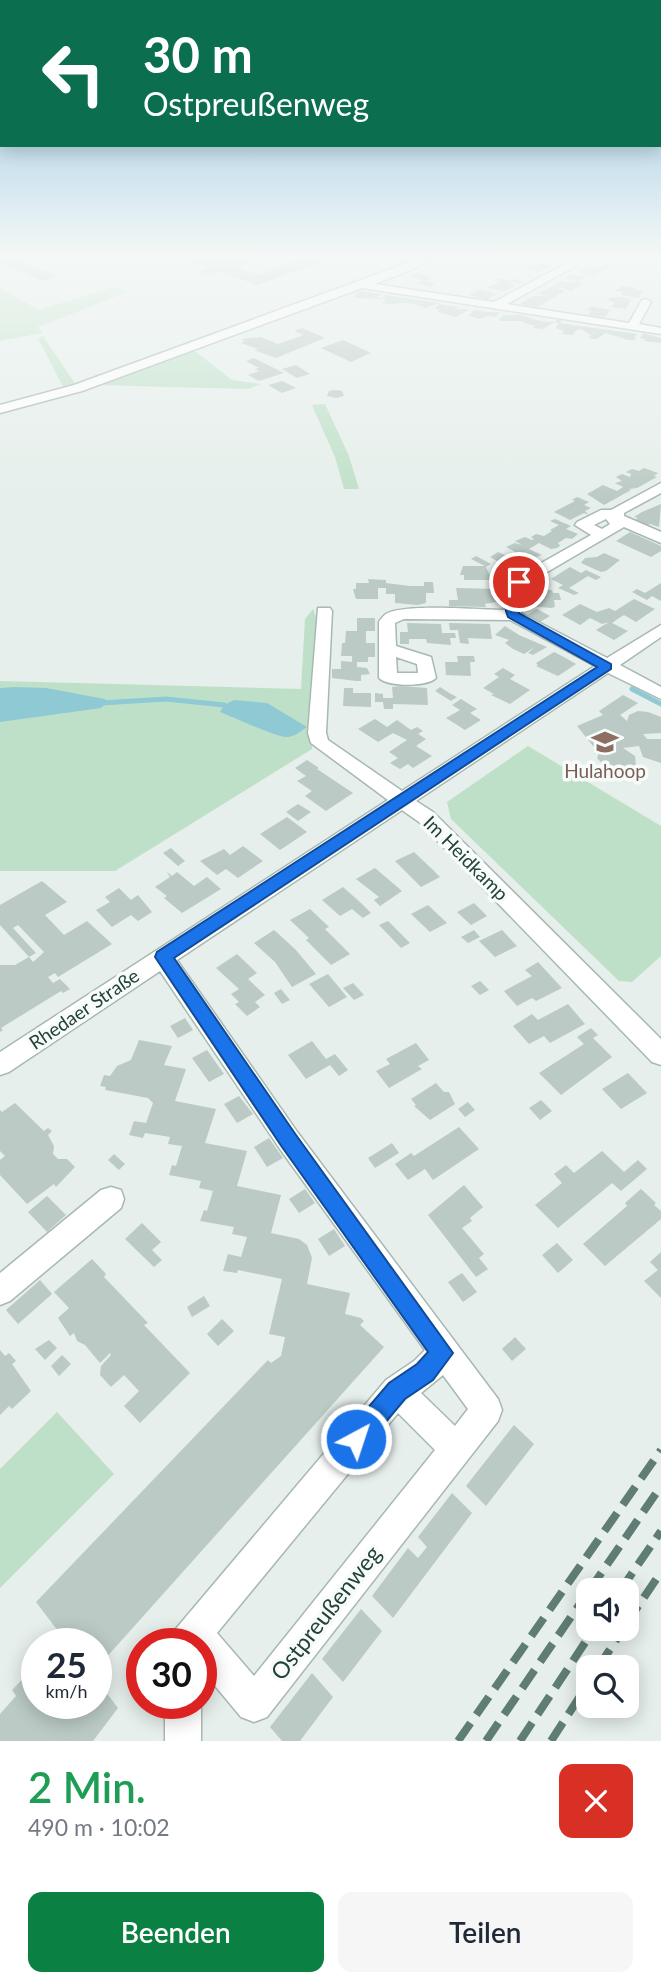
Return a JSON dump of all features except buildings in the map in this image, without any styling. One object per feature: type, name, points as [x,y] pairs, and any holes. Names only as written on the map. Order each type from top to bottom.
[{"type":"street","points":[[0,409],[78,388],[213,339]]},
{"type":"street","points":[[513,615],[510,598],[512,588],[617,526],[617,512],[661,487]]},
{"type":"street","points":[[617,518],[661,538]]},
{"type":"street","name":"Im Heidkamp","points":[[324,611],[317,733],[320,743],[426,817],[661,1055]]},
{"type":"street","points":[[387,649],[387,622],[392,617],[404,614],[513,615],[661,694]]},
{"type":"street","name":"Rhedaer Straße","points":[[0,1065],[661,630]]},
{"type":"street","name":"Ostpreußenweg","points":[[163,957],[289,1141],[442,1353],[487,1410],[254,1704],[217,1666]]},
{"type":"street","points":[[0,1291],[111,1199]]},
{"type":"street","name":"Ostpreußenweg","points":[[198,1628],[397,1391],[425,1372],[442,1353]]},
{"type":"street","points":[[397,1391],[456,1449]]},
{"type":"street","points":[[183,1719],[183,1741]]},
{"type":"green space","points":[[39,339],[45,339],[76,385],[63,387]]},
{"type":"green space","points":[[190,351],[196,352],[232,380],[261,384],[248,389],[94,385]]},
{"type":"green space","points":[[325,404],[349,456],[359,489],[344,489],[335,457],[312,405]]},
{"type":"green space","points":[[313,609],[317,619],[312,749],[115,871],[0,871],[0,681],[301,689],[305,619]]},
{"type":"green space","points":[[528,746],[661,826],[661,956],[632,982],[619,981],[451,819],[447,802]]},
{"type":"green space","points":[[57,1412],[114,1474],[0,1588],[0,1469]]},
{"type":"water","points":[[0,688],[46,688],[105,699],[106,703],[101,708],[0,722]]},
{"type":"water","points":[[234,700],[267,703],[307,727],[287,737],[220,712],[224,705]]},
{"type":"waterway","points":[[632,689],[661,704]]},
{"type":"waterway","points":[[101,703],[166,699],[224,705]]},
{"type":"railway","points":[[458,1741],[661,1450]]},
{"type":"railway","points":[[598,1578],[661,1486]]},
{"type":"railway","points":[[629,1578],[661,1531]]},
{"type":"railway","points":[[639,1605],[661,1572]]},
{"type":"railway","points":[[486,1741],[576,1610]]},
{"type":"railway","points":[[520,1741],[586,1641]]},
{"type":"railway","points":[[606,1655],[615,1641]]},
{"type":"railway","points":[[551,1741],[576,1702]]},
{"type":"place","name":"Hulahoop","points":[[605,742]]},
{"type":"route","points":[[356,1439],[397,1391],[425,1372],[442,1353],[289,1141],[163,957],[606,666],[513,615],[510,598],[512,588],[519,582]]}]
